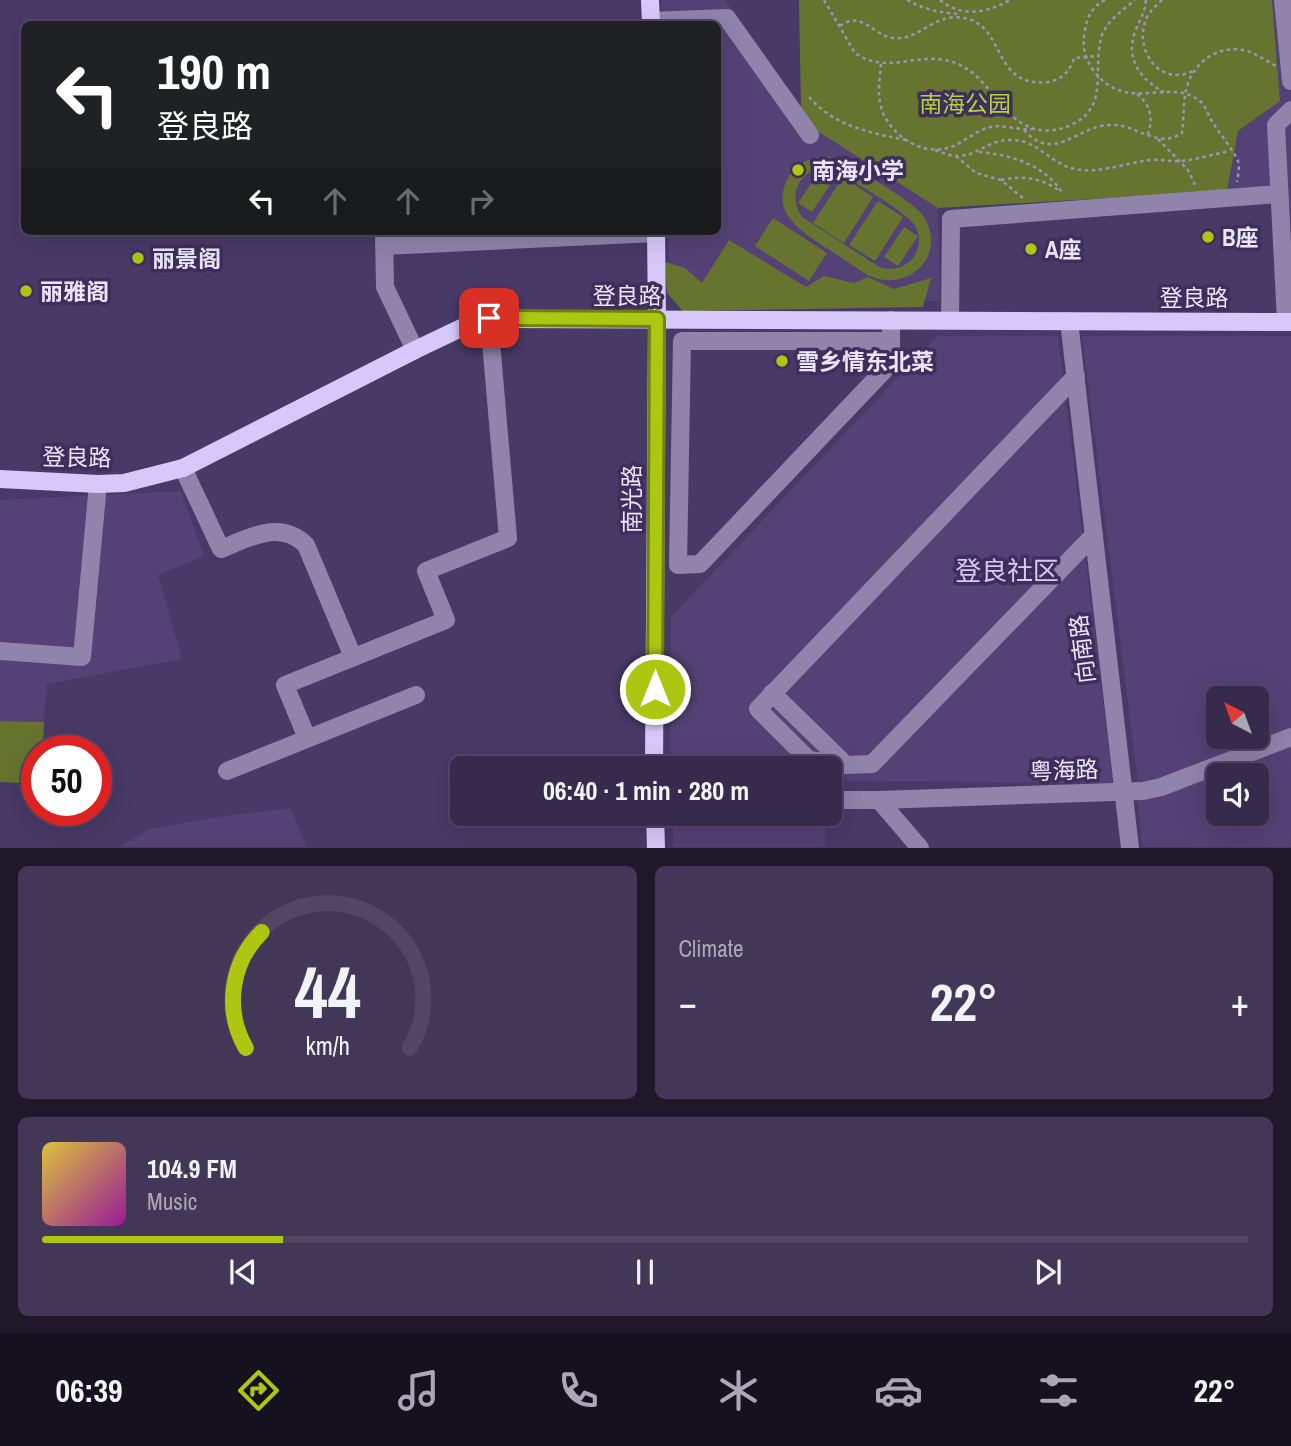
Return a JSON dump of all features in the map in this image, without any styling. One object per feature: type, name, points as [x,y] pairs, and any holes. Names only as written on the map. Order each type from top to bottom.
[{"type":"main road","points":[[650,0],[651,21]]},
{"type":"main road","name":"南光路","points":[[654,756],[656,235]]},
{"type":"main road","name":"登良路","points":[[0,479],[124,483],[183,468],[472,322],[489,318],[1289,321]]},
{"type":"main road","points":[[655,826],[656,848]]},
{"type":"street","points":[[1283,0],[1291,76]]},
{"type":"street","points":[[681,21],[727,18],[810,135]]},
{"type":"street","points":[[1289,321],[1276,125],[1291,110]]},
{"type":"street","points":[[950,320],[951,219],[1279,194]]},
{"type":"street","points":[[415,350],[385,287],[384,239],[539,235]]},
{"type":"street","points":[[307,738],[285,685],[446,620],[426,571],[508,538],[489,318]]},
{"type":"street","points":[[891,320],[891,341],[891,363],[700,564],[678,565],[682,341],[891,341]]},
{"type":"street","name":"向南路","points":[[1069,321],[1130,848]]},
{"type":"street","points":[[1076,376],[758,709],[810,760],[846,765],[872,764],[1094,535]]},
{"type":"street","points":[[183,468],[221,550],[262,532],[273,531],[288,533],[306,545],[353,657]]},
{"type":"street","points":[[0,651],[82,657],[98,484]]},
{"type":"street","points":[[226,771],[416,695]]},
{"type":"street","name":"粤海路","points":[[842,800],[1124,793],[1161,787],[1291,737]]},
{"type":"street","points":[[878,800],[920,848]]},
{"type":"path","points":[[824,0],[855,53],[881,64],[927,58],[959,64],[984,83],[1017,120],[1042,131],[1060,130],[1081,119],[1091,109],[1096,97],[1103,32],[1135,0]]},
{"type":"path","points":[[907,0],[936,11],[959,14]]},
{"type":"path","points":[[940,0],[959,14],[976,21],[993,41],[1006,67],[1027,81],[1056,80],[1067,72],[1074,58],[1099,56]]},
{"type":"path","points":[[840,26],[849,21],[860,21],[882,35],[905,37],[937,20],[981,11],[1010,0]]},
{"type":"path","points":[[1105,0],[1094,7],[1087,21],[1083,50],[1086,57],[1098,75],[1118,90],[1138,94],[1174,91],[1203,103],[1219,134],[1239,163],[1236,197]]},
{"type":"path","points":[[1146,0],[1143,15],[1133,37],[1134,61],[1140,74],[1166,93]]},
{"type":"path","points":[[1157,0],[1144,25],[1143,41],[1152,64],[1170,75],[1183,75],[1195,70]]},
{"type":"path","points":[[1151,11],[1162,0]]},
{"type":"path","points":[[1024,130],[1038,141],[1052,144],[1066,142],[1091,128],[1111,124],[1131,127],[1158,139],[1174,139],[1182,133],[1186,94],[1195,70],[1200,63],[1214,54],[1230,49],[1248,51],[1291,76]]},
{"type":"path","points":[[881,64],[881,108],[888,122],[906,140]]},
{"type":"path","points":[[1138,94],[1150,110],[1151,122],[1147,136]]},
{"type":"path","points":[[809,97],[827,114],[847,126],[906,140],[927,150],[951,147],[972,134],[991,127],[1033,129]]},
{"type":"path","points":[[1158,139],[1181,161],[1194,180],[1199,200]]},
{"type":"path","points":[[979,152],[992,144],[1016,140],[1035,145],[1058,162],[1076,169],[1097,169],[1153,160],[1181,161],[1230,151]]},
{"type":"path","points":[[935,150],[957,156],[979,152],[1006,156],[1045,173],[1062,192],[1029,178],[1001,180],[976,173],[957,156]]},
{"type":"path","points":[[1001,180],[1038,212]]},
{"type":"shaded area","name":"南海小学","points":[[661,0],[725,0],[819,132],[938,208],[940,301],[690,298],[670,281],[668,235],[721,235],[721,21],[662,21]]},
{"type":"shaded area","points":[[1272,0],[1291,0],[1291,228],[1287,184],[1227,191],[1238,131],[1280,101]]},
{"type":"shaded area","points":[[937,336],[1058,336],[1113,783],[842,781],[842,756],[670,756],[671,617]]},
{"type":"shaded area","points":[[1082,336],[1291,336],[1291,729],[1269,738],[1269,686],[1206,686],[1206,749],[1239,749],[1159,780],[1138,783]]},
{"type":"shaded area","points":[[181,491],[204,556],[158,575],[182,659],[47,684],[44,722],[0,721],[0,500]]},
{"type":"shaded area","points":[[1291,747],[1291,847],[1142,847],[1137,798],[1206,775],[1206,826],[1269,826],[1269,763],[1243,763]]},
{"type":"shaded area","points":[[291,808],[306,847],[119,847],[150,829]]},
{"type":"shaded area","points":[[673,826],[826,826],[825,847],[673,847]]},
{"type":"green space","name":"南海公园","points":[[799,0],[1272,0],[1280,101],[1238,131],[1227,191],[938,208],[819,132],[801,108]]},
{"type":"green space","points":[[820,157],[834,159],[860,172],[921,213],[929,227],[931,245],[922,266],[903,278],[891,280],[868,275],[809,236],[792,221],[783,203],[787,180],[798,166]],"holes":[[[825,168],[886,202],[914,224],[919,237],[918,246],[909,262],[898,268],[881,268],[802,217],[796,200],[796,192],[802,179],[816,170]]]},
{"type":"green space","points":[[818,173],[832,182],[812,212],[798,203]]},
{"type":"green space","points":[[843,177],[873,197],[844,243],[813,223]]},
{"type":"green space","points":[[878,201],[903,217],[875,261],[849,245]]},
{"type":"green space","points":[[773,218],[827,253],[809,281],[755,246]]},
{"type":"green space","points":[[904,227],[918,236],[898,266],[884,257]]},
{"type":"green space","points":[[729,240],[806,287],[824,276],[854,283],[868,277],[894,289],[931,278],[923,307],[683,311],[667,293],[665,262],[685,268],[702,283]]},
{"type":"green space","points":[[0,721],[44,722],[44,735],[21,735],[21,783],[0,782]]},
{"type":"place","name":"南海小学","points":[[798,170]]},
{"type":"place","name":"B座","points":[[1208,237]]},
{"type":"place","name":"A座","points":[[1031,249]]},
{"type":"place","name":"丽景阁","points":[[138,258]]},
{"type":"place","name":"丽雅阁","points":[[26,291]]},
{"type":"place","name":"雪乡情东北菜","points":[[782,361]]},
{"type":"district","name":"登良社区","points":[[1007,570]]},
{"type":"route","points":[[489,318],[657,319],[655,689]]}]
